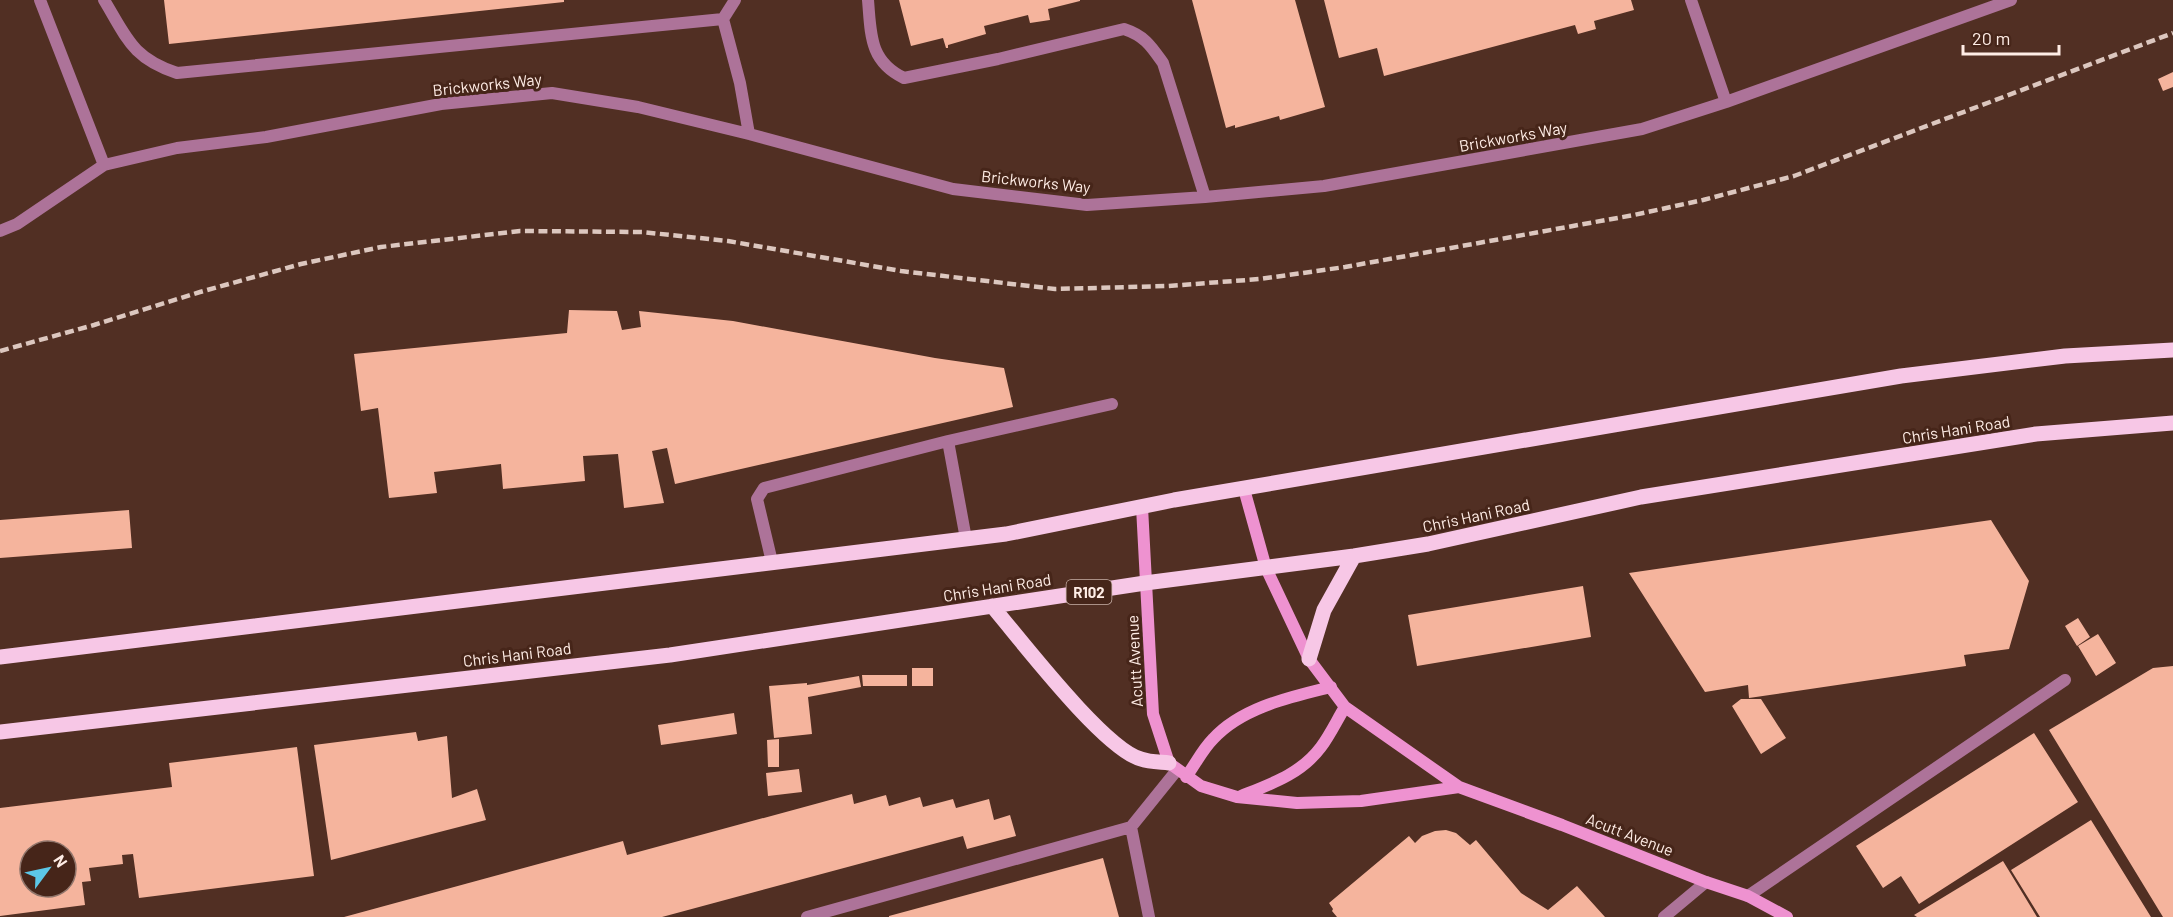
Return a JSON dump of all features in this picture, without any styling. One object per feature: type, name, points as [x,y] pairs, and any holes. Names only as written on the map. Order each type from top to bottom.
[{"type":"main road","points":[[0,657],[1006,534],[1142,507],[1900,376],[2065,356],[2173,350]]},
{"type":"main road","name":"Chris Hani Road","points":[[0,732],[670,655],[1146,583],[1354,556],[1428,544],[1641,497],[2036,434],[2173,423]]},
{"type":"main road","points":[[1309,659],[1324,610],[1354,556]]},
{"type":"main road","points":[[992,606],[1085,715],[1114,743],[1140,759],[1177,770]]},
{"type":"street","name":"Acutt Avenue","points":[[1244,489],[1266,568],[1309,659],[1345,706],[1459,788],[1748,896],[1787,917]]},
{"type":"street","name":"Acutt Avenue","points":[[1142,507],[1153,714],[1177,770],[1201,786],[1237,797],[1297,803],[1361,801],[1459,788]]},
{"type":"street","points":[[1177,770],[1212,739],[1245,715],[1285,699],[1331,687]]},
{"type":"street","points":[[1237,797],[1279,781],[1301,768],[1321,747],[1345,706]]},
{"type":"lane","points":[[40,0],[104,165]]},
{"type":"lane","points":[[104,0],[136,51],[156,66],[177,74],[723,19]]},
{"type":"lane","points":[[735,0],[723,19],[740,83],[749,134]]},
{"type":"lane","points":[[868,0],[872,42],[882,62],[892,72],[904,78],[998,59],[1124,28],[1138,33],[1152,46],[1163,63],[1205,197]]},
{"type":"lane","points":[[1691,0],[1726,102]]},
{"type":"lane","name":"Brickworks Way","points":[[0,231],[17,224],[104,165],[177,148],[266,137],[441,104],[552,93],[638,107],[749,134],[953,189],[1087,205],[1323,186],[1642,129],[1726,102],[2011,0]]},
{"type":"lane","points":[[772,562],[757,499],[764,488],[948,441],[1112,405]]},
{"type":"lane","points":[[948,441],[966,538]]},
{"type":"lane","points":[[1748,896],[2065,680]]},
{"type":"lane","points":[[807,917],[1131,827],[1177,770]]},
{"type":"lane","points":[[1131,827],[1149,917]]},
{"type":"lane","points":[[1664,917],[1706,882]]},
{"type":"building","points":[[164,0],[564,0],[564,2],[169,44]]},
{"type":"building","points":[[899,0],[1080,1],[1048,9],[1050,20],[1030,23],[1028,15],[984,26],[986,34],[948,45],[946,48],[943,38],[911,46]]},
{"type":"building","points":[[1192,0],[1295,0],[1325,107],[1280,120],[1279,116],[1235,128],[1235,125],[1226,128]]},
{"type":"building","points":[[1324,0],[1631,0],[1634,10],[1594,21],[1596,29],[1578,34],[1575,25],[1384,76],[1377,48],[1339,58]]},
{"type":"building","points":[[2173,72],[2173,87],[2163,91],[2158,79]]},
{"type":"building","points":[[569,310],[617,311],[622,330],[641,327],[639,311],[733,321],[935,358],[1004,368],[1013,407],[675,484],[667,448],[652,451],[664,503],[624,508],[618,454],[583,456],[585,481],[503,489],[501,464],[434,472],[437,493],[389,498],[378,408],[361,411],[354,354],[567,333]]},
{"type":"building","points":[[129,510],[132,548],[0,558],[0,520]]},
{"type":"building","points":[[1991,520],[2029,581],[2009,649],[1964,655],[1966,666],[1749,698],[1748,685],[1705,692],[1629,573]]},
{"type":"building","points":[[1583,586],[1591,637],[1417,666],[1408,615]]},
{"type":"building","points":[[2078,618],[2090,637],[2077,646],[2065,626]]},
{"type":"building","points":[[2098,634],[2116,663],[2096,676],[2078,646]]},
{"type":"building","points":[[2173,666],[2173,917],[2163,917],[2049,730],[2153,668]]},
{"type":"building","points":[[912,668],[933,668],[933,686],[912,686]]},
{"type":"building","points":[[862,675],[907,675],[907,686],[863,686]]},
{"type":"building","points":[[859,676],[861,687],[808,697],[812,734],[774,738],[769,686],[807,683],[807,685]]},
{"type":"building","points":[[1741,699],[1761,699],[1786,738],[1761,754],[1732,706]]},
{"type":"building","points":[[734,713],[737,734],[661,745],[658,725]]},
{"type":"building","points":[[416,732],[418,741],[447,736],[452,798],[477,789],[486,820],[331,860],[314,745]]},
{"type":"building","points":[[2034,733],[2078,802],[1919,904],[1901,876],[1883,888],[1856,846]]},
{"type":"building","points":[[779,739],[779,767],[768,767],[767,740]]},
{"type":"building","points":[[297,747],[314,876],[139,898],[133,854],[122,855],[123,864],[89,868],[91,881],[82,882],[85,905],[0,916],[0,808],[172,787],[169,763]]},
{"type":"building","points":[[799,769],[802,792],[768,796],[766,773]]},
{"type":"building","points":[[852,794],[854,804],[886,795],[889,806],[920,797],[923,807],[953,799],[956,808],[989,799],[994,820],[1010,815],[1016,836],[967,849],[963,836],[662,917],[344,917],[623,841],[627,855]]},
{"type":"building","points":[[2091,820],[2151,917],[2040,917],[2011,870]]},
{"type":"building","points":[[1446,830],[1456,833],[1470,845],[1476,840],[1521,893],[1548,910],[1577,886],[1605,917],[1337,917],[1332,911],[1329,903],[1409,836],[1415,843],[1422,836]]},
{"type":"building","points":[[1103,858],[1119,917],[889,917],[889,916]]},
{"type":"building","points":[[2003,861],[2037,917],[1917,917],[1914,915]]},
{"type":"railway","points":[[0,351],[301,264],[381,247],[520,231],[642,232],[728,241],[901,271],[1055,289],[1168,286],[1260,279],[1345,267],[1634,215],[1794,176],[2173,33]]}]
